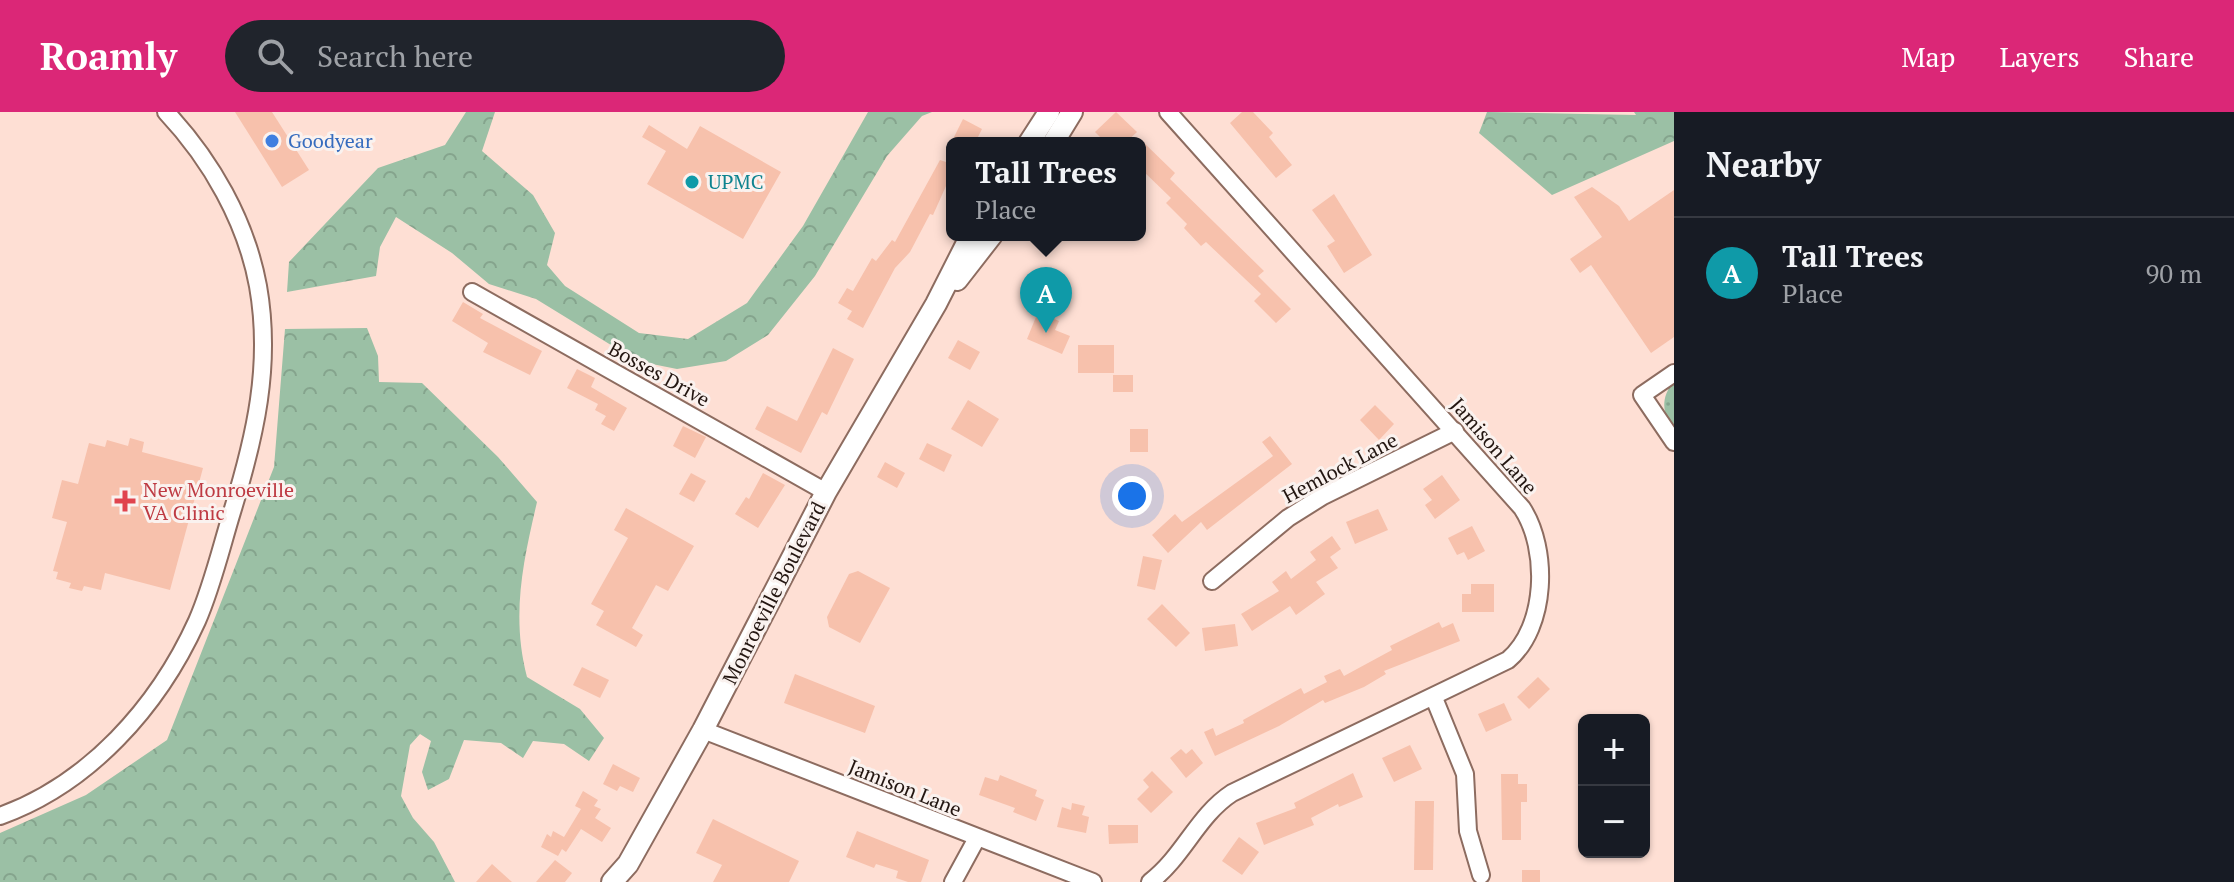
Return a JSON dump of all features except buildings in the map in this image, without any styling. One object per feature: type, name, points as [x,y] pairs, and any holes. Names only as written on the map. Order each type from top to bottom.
[{"type":"main road","points":[[1033,137],[1049,112]]},
{"type":"main road","points":[[1057,137],[1072,112]]},
{"type":"main road","name":"Monroeville Boulevard","points":[[612,882],[628,864],[703,730],[826,492],[936,304],[968,241]]},
{"type":"main road","name":"Monroeville Boulevard","points":[[936,304],[987,241]]},
{"type":"street","points":[[0,816],[34,801],[93,762],[131,724],[163,682],[198,618],[252,445],[260,402],[263,358],[261,309],[252,262],[245,236],[221,187],[166,112]]},
{"type":"street","name":"Jamison Lane","points":[[1150,882],[1178,857],[1213,805],[1232,793],[1434,698],[1496,667],[1517,652],[1529,633],[1537,597],[1536,544],[1530,520],[1455,431],[1168,112]]},
{"type":"street","name":"Bosses Drive","points":[[472,292],[826,492]]},
{"type":"street","points":[[1674,373],[1642,395],[1674,442]]},
{"type":"street","name":"Hemlock Lane","points":[[1212,581],[1288,518],[1323,496],[1455,431]]},
{"type":"street","points":[[1434,698],[1465,774],[1468,831],[1481,875]]},
{"type":"street","name":"Jamison Lane","points":[[703,730],[1093,882]]},
{"type":"street","points":[[953,882],[977,838]]},
{"type":"green space","points":[[466,112],[495,112],[482,151],[533,195],[555,233],[547,265],[565,286],[639,333],[688,339],[747,303],[803,226],[868,112],[932,112],[922,116],[887,156],[815,276],[768,335],[726,361],[677,369],[637,361],[536,299],[489,284],[452,253],[396,217],[380,247],[376,276],[287,292],[289,262],[378,168],[445,145]]},
{"type":"green space","points":[[1487,112],[1636,115],[1634,112],[1674,112],[1674,141],[1552,195],[1479,133]]},
{"type":"green space","points":[[367,328],[378,356],[379,382],[422,383],[498,457],[537,502],[521,589],[522,654],[527,677],[580,709],[604,738],[589,761],[564,744],[533,741],[523,758],[501,743],[464,740],[449,779],[428,790],[422,772],[431,741],[420,734],[410,745],[401,796],[413,818],[434,842],[455,882],[0,882],[0,833],[86,795],[167,740],[274,467],[285,329]]},
{"type":"green space","points":[[1674,381],[1674,430],[1664,406],[1666,393]]},
{"type":"place","name":"Goodyear","points":[[272,141]]},
{"type":"place","name":"UPMC","points":[[692,182]]},
{"type":"place","name":"Tall Trees","points":[[1046,333]]},
{"type":"place","name":"New Monroeville VA Clinic","points":[[125,501]]}]
